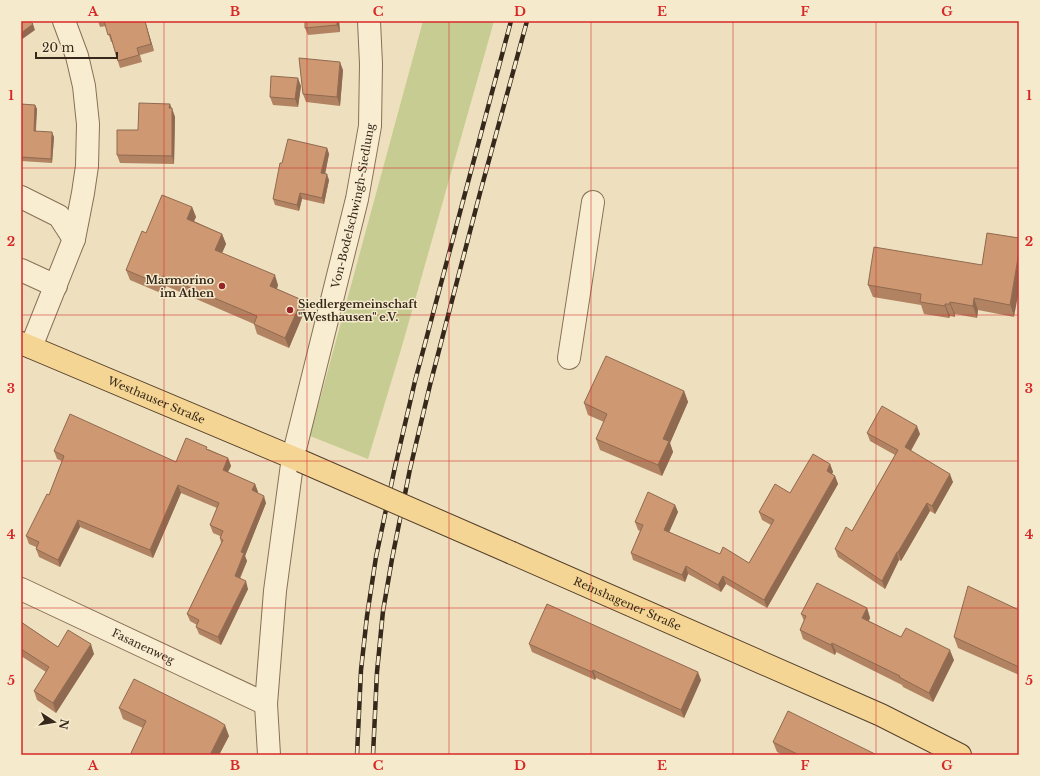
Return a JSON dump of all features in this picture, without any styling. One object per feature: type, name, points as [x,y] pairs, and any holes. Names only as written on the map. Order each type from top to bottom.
[{"type":"main road","name":"Westhauser Straße","points":[[26,345],[297,459]]},
{"type":"main road","name":"Reinshagener Straße","points":[[297,459],[881,715],[960,755]]},
{"type":"street","points":[[26,345],[56,286],[74,239],[84,193],[87,166],[88,124],[84,86],[77,56],[64,21]]},
{"type":"street","name":"Von-Bodelschwingh-Siedlung","points":[[297,459],[357,199],[370,126],[371,64],[369,21]]},
{"type":"street","points":[[21,197],[59,216],[74,239]]},
{"type":"street","points":[[568,358],[593,202]]},
{"type":"street","points":[[21,270],[56,286]]},
{"type":"street","points":[[269,755],[266,704],[275,591],[297,459]]},
{"type":"street","name":"Fasanenweg","points":[[21,589],[266,704]]},
{"type":"green space","points":[[423,21],[494,21],[402,346],[368,459],[310,436]]},
{"type":"building","points":[[21,21],[30,21],[33,24],[21,33]]},
{"type":"building","points":[[104,21],[145,21],[151,44],[137,48],[139,55],[118,61],[110,34],[108,35]]},
{"type":"building","points":[[305,21],[337,21],[337,25],[305,28]]},
{"type":"building","points":[[299,58],[340,62],[337,97],[303,94]]},
{"type":"building","points":[[271,76],[298,78],[295,99],[270,97]]},
{"type":"building","points":[[139,103],[170,104],[169,108],[172,108],[172,156],[117,155],[117,130],[138,130]]},
{"type":"building","points":[[21,104],[35,105],[34,131],[52,132],[51,159],[21,157]]},
{"type":"building","points":[[288,139],[327,148],[321,173],[327,174],[322,198],[300,193],[297,205],[273,199],[280,163],[282,163]]},
{"type":"building","points":[[162,195],[192,207],[187,219],[222,234],[215,250],[275,275],[270,286],[302,300],[285,338],[254,324],[257,316],[162,276],[159,284],[126,270],[142,231],[146,233]]},
{"type":"building","points":[[987,233],[1019,238],[1019,252],[1010,305],[974,298],[973,306],[950,302],[950,304],[945,304],[945,306],[920,302],[921,294],[868,285],[874,247],[982,265]]},
{"type":"building","points":[[606,356],[684,391],[663,439],[669,441],[658,465],[596,439],[607,414],[584,403]]},
{"type":"building","points":[[882,406],[917,426],[905,447],[950,474],[932,506],[927,503],[897,552],[882,581],[835,549],[846,527],[852,531],[898,450],[867,433]]},
{"type":"building","points":[[70,414],[176,462],[186,438],[207,447],[206,449],[228,458],[223,470],[255,484],[252,490],[264,496],[241,552],[244,553],[235,576],[246,581],[218,637],[196,627],[199,620],[187,614],[223,540],[220,538],[223,531],[210,525],[219,503],[178,485],[150,550],[78,520],[58,560],[36,549],[39,542],[26,536],[47,494],[49,495],[64,456],[54,451]]},
{"type":"building","points":[[813,454],[830,464],[827,471],[835,476],[764,600],[723,576],[718,585],[686,566],[682,575],[631,553],[643,525],[635,522],[648,492],[675,505],[664,530],[720,554],[723,547],[749,563],[774,520],[759,512],[775,484],[790,493]]},
{"type":"building","points":[[817,583],[867,608],[862,618],[901,637],[906,628],[950,650],[929,693],[899,677],[900,676],[832,643],[831,645],[800,630],[806,616],[801,614]]},
{"type":"building","points":[[968,586],[1019,610],[1019,667],[954,637]]},
{"type":"building","points":[[547,604],[698,672],[681,710],[593,670],[592,672],[529,644]]},
{"type":"building","points":[[21,622],[58,647],[68,630],[91,644],[53,703],[34,691],[49,667],[21,649]]},
{"type":"building","points":[[134,679],[225,725],[210,755],[134,755],[131,753],[146,721],[119,708]]},
{"type":"building","points":[[788,711],[877,755],[799,755],[773,742]]},
{"type":"railway","points":[[357,755],[361,670],[376,557],[415,381],[511,21]]},
{"type":"railway","points":[[373,755],[377,672],[383,611],[410,469],[430,385],[480,193],[527,21]]},
{"type":"place","name":"Marmorino im Athen","points":[[222,286]]},
{"type":"place","name":"Siedlergemeinschaft \"Westhausen\" e.V.","points":[[290,310]]}]
